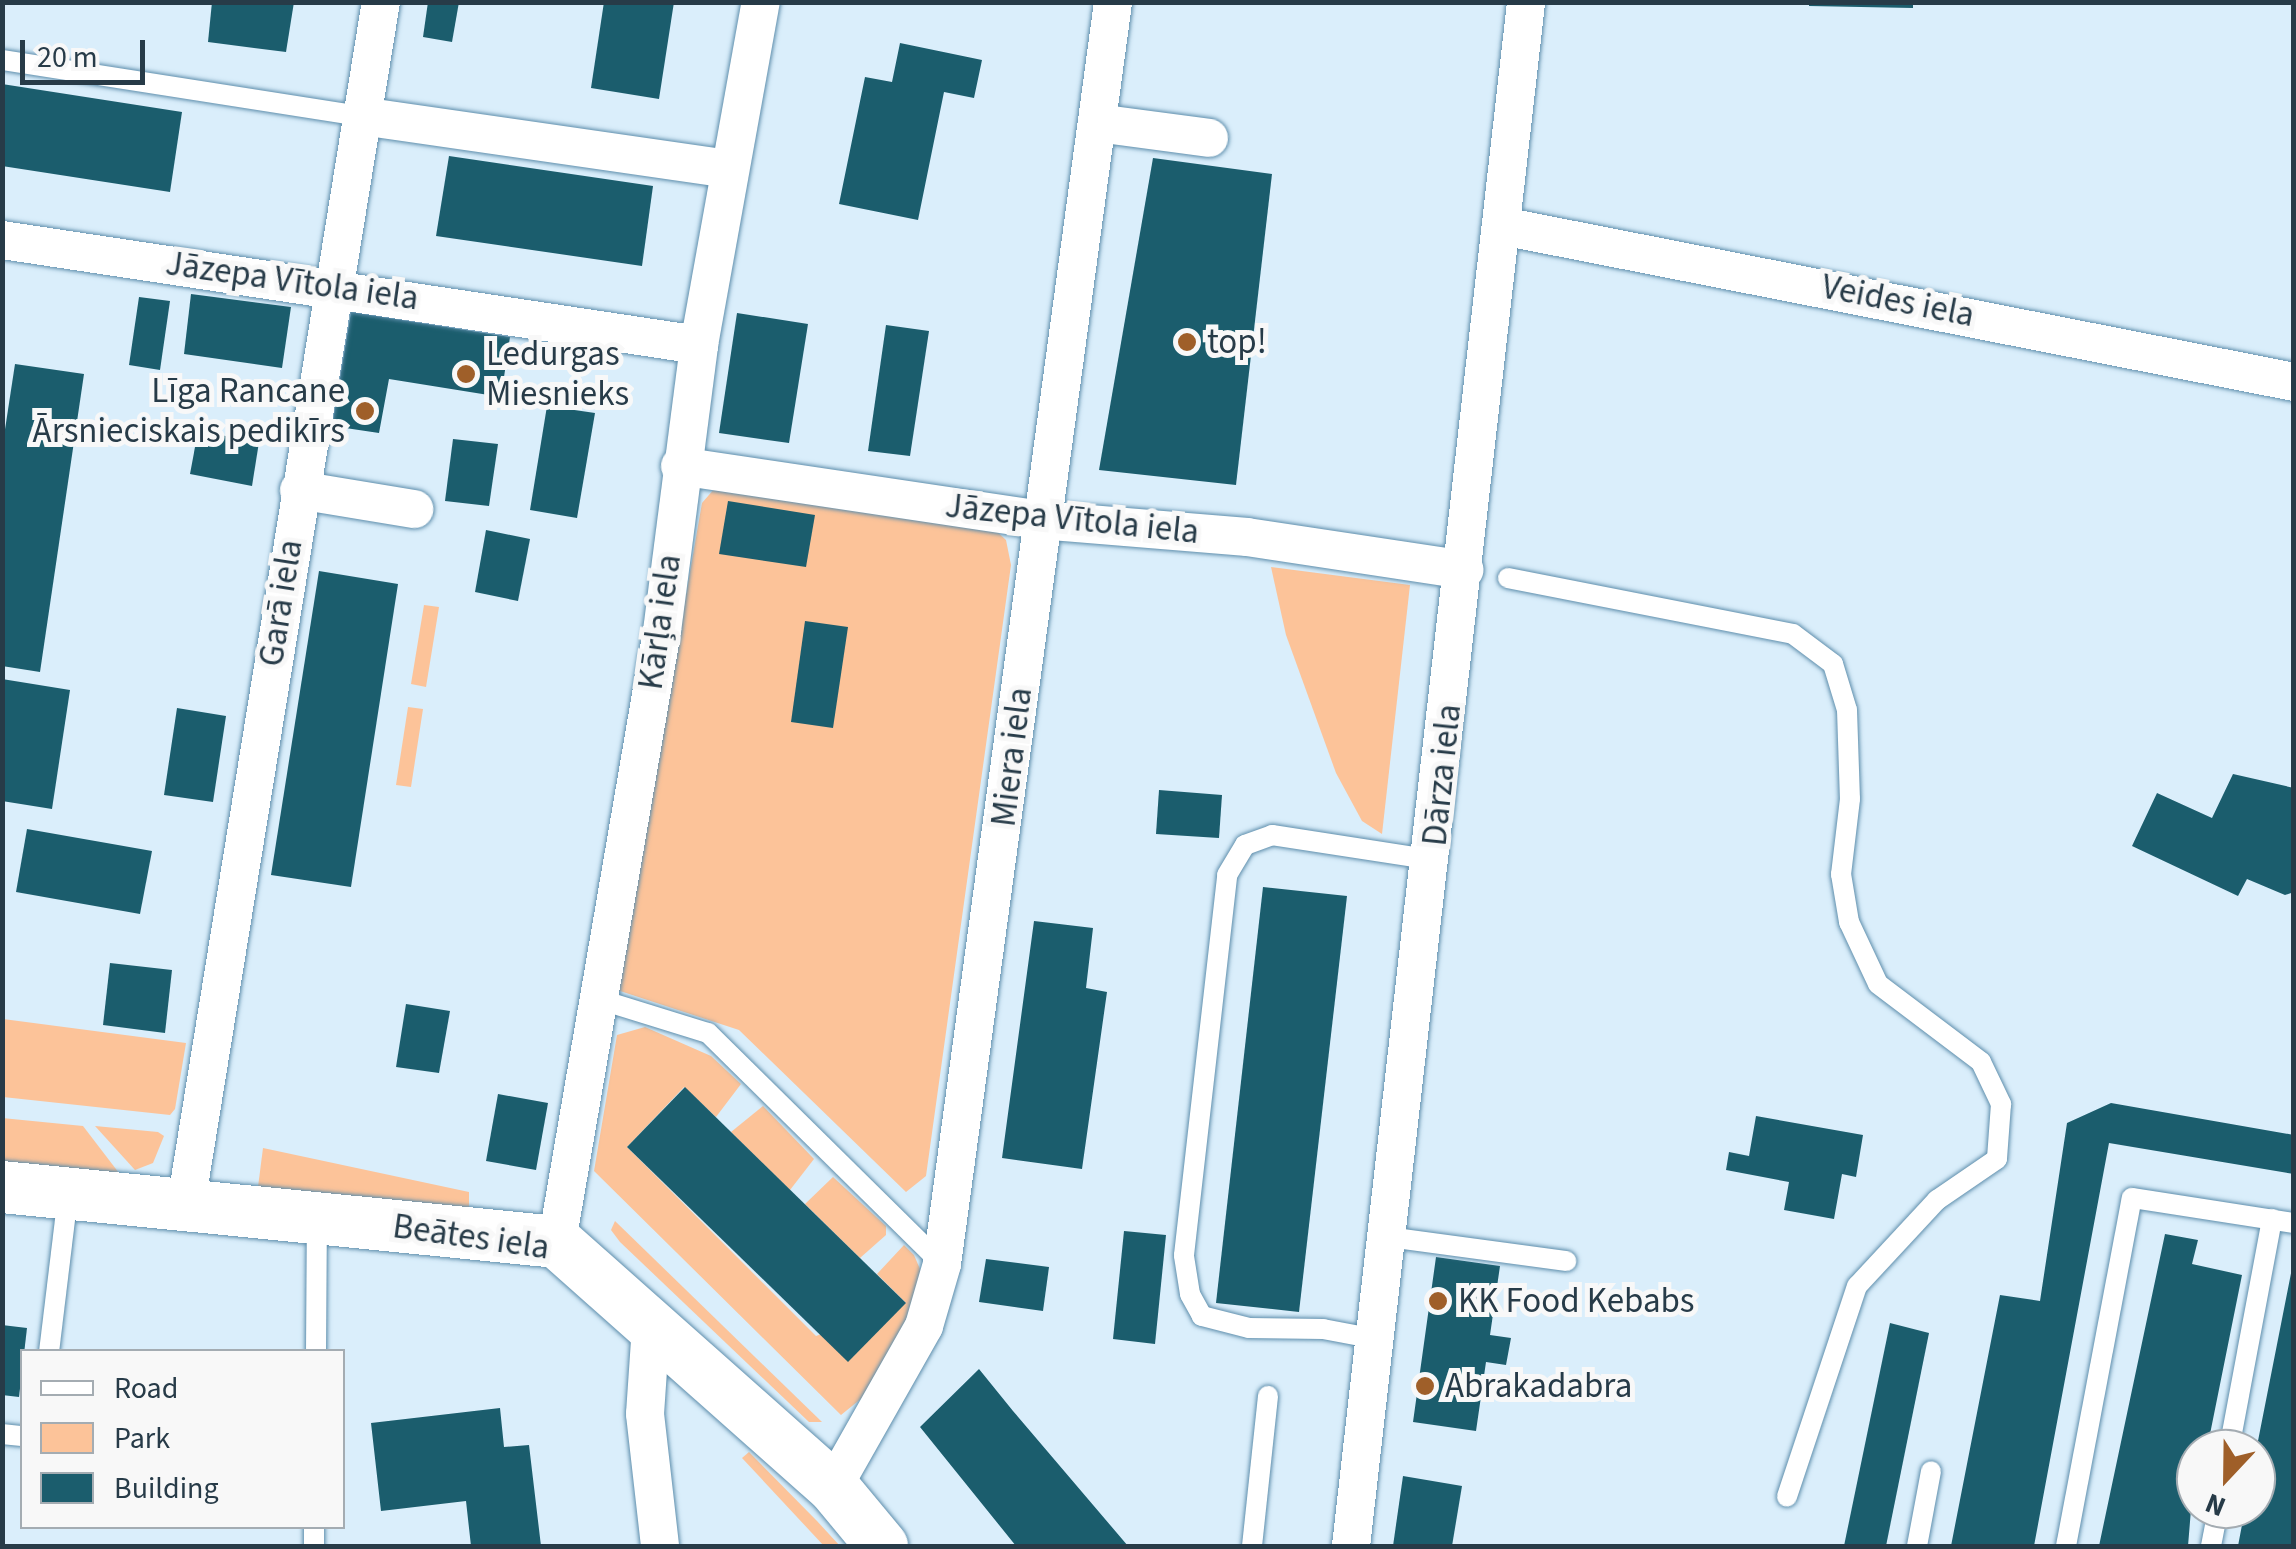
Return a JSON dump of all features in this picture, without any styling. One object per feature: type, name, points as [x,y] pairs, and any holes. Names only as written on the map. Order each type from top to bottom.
[{"type":"street","name":"Garā iela","points":[[186,1204],[331,286],[381,2]]},
{"type":"street","name":"Kārļa iela","points":[[557,1242],[662,631],[680,466],[699,345],[761,2]]},
{"type":"street","name":"Miera iela","points":[[833,1487],[924,1326],[942,1264],[1113,2]]},
{"type":"street","name":"Dārza iela","points":[[1351,1546],[1433,860],[1526,2]]},
{"type":"street","points":[[361,116],[729,169]]},
{"type":"street","points":[[1097,123],[1209,138]]},
{"type":"street","name":"Veides iela","points":[[1502,226],[2294,382]]},
{"type":"street","name":"Jāzepa Vītola iela","points":[[2,240],[331,286],[699,345]]},
{"type":"street","name":"Jāzepa Vītola iela","points":[[680,466],[1040,520],[1247,538],[1465,570]]},
{"type":"street","points":[[299,490],[414,508]]},
{"type":"street","name":"Beātes iela","points":[[2,1187],[557,1242],[833,1487],[882,1546]]},
{"type":"street","points":[[652,1326],[645,1414],[660,1546]]},
{"type":"lane","points":[[2,60],[361,116]]},
{"type":"lane","points":[[1508,578],[1793,634],[1833,664],[1847,710],[1850,798],[1842,874],[1849,922],[1878,984],[1981,1062],[2001,1104],[1997,1159],[1936,1200],[1857,1286],[1786,1497]]},
{"type":"lane","points":[[1376,1339],[1323,1329],[1249,1328],[1202,1316],[1190,1294],[1184,1255],[1226,875],[1245,845],[1272,835],[1433,860]]},
{"type":"lane","points":[[598,1000],[708,1033],[942,1264]]},
{"type":"lane","points":[[49,1349],[68,1193]]},
{"type":"lane","points":[[2066,1546],[2132,1198],[2283,1221],[2235,1429]]},
{"type":"lane","points":[[316,1349],[317,1218]]},
{"type":"lane","points":[[1388,1238],[1566,1261]]},
{"type":"lane","points":[[1252,1546],[1268,1396]]},
{"type":"lane","points":[[1917,1546],[1932,1470]]},
{"type":"green space","points":[[715,488],[992,527],[1006,540],[1011,565],[926,1176],[906,1192],[739,1030],[617,990],[702,503]]},
{"type":"green space","points":[[1271,567],[1410,585],[1382,834],[1362,821],[1336,773],[1286,635]]},
{"type":"green space","points":[[424,605],[439,607],[426,687],[411,684]]},
{"type":"green space","points":[[408,707],[423,709],[411,787],[396,785]]},
{"type":"green space","points":[[3,1019],[186,1043],[175,1109],[170,1115],[3,1097]]},
{"type":"green space","points":[[645,1027],[711,1056],[741,1084],[716,1117],[684,1087],[627,1147],[816,1336],[906,1303],[877,1274],[904,1245],[914,1255],[923,1276],[889,1376],[841,1415],[594,1171],[617,1035]]},
{"type":"green space","points":[[763,1106],[814,1159],[790,1190],[731,1132]]},
{"type":"green space","points":[[2,1118],[83,1126],[119,1173],[3,1168]]},
{"type":"green space","points":[[95,1126],[158,1132],[164,1136],[153,1163],[135,1170]]},
{"type":"green space","points":[[263,1148],[469,1192],[469,1215],[258,1187]]},
{"type":"green space","points":[[833,1177],[886,1226],[886,1235],[860,1258],[805,1204]]},
{"type":"green space","points":[[615,1221],[822,1422],[809,1422],[620,1242],[611,1230]]},
{"type":"green space","points":[[749,1452],[840,1546],[824,1546],[742,1458]]},
{"type":"building","points":[[212,2],[294,2],[286,52],[208,42]]},
{"type":"building","points":[[428,2],[459,2],[452,42],[423,37]]},
{"type":"building","points":[[604,2],[674,2],[659,99],[591,88]]},
{"type":"building","points":[[1809,2],[1913,2],[1913,8],[1809,6]]},
{"type":"building","points":[[900,43],[982,60],[974,98],[944,92],[918,220],[839,204],[865,77],[892,82]]},
{"type":"building","points":[[2,84],[182,112],[170,192],[2,166]]},
{"type":"building","points":[[449,156],[653,186],[642,266],[436,236]]},
{"type":"building","name":"top!","points":[[1153,158],[1272,174],[1236,485],[1099,470]]},
{"type":"building","points":[[191,294],[291,307],[282,368],[184,354]]},
{"type":"building","points":[[139,297],[170,301],[160,370],[129,365]]},
{"type":"building","points":[[351,312],[510,337],[501,397],[389,379],[379,433],[332,426]]},
{"type":"building","points":[[737,313],[808,324],[789,443],[719,433]]},
{"type":"building","points":[[886,325],[929,331],[910,456],[868,451]]},
{"type":"building","points":[[15,364],[84,374],[40,672],[2,666],[2,449]]},
{"type":"building","points":[[547,406],[595,413],[577,518],[530,510]]},
{"type":"building","points":[[198,431],[259,442],[252,486],[190,474]]},
{"type":"building","points":[[453,439],[498,444],[489,506],[445,501]]},
{"type":"building","points":[[728,501],[815,515],[806,567],[719,554]]},
{"type":"building","points":[[486,530],[530,539],[518,601],[475,592]]},
{"type":"building","points":[[319,571],[398,584],[351,887],[271,875]]},
{"type":"building","points":[[805,621],[848,627],[833,728],[791,722]]},
{"type":"building","points":[[2,679],[70,690],[52,809],[2,801]]},
{"type":"building","points":[[177,708],[226,716],[213,802],[164,795]]},
{"type":"building","points":[[2233,774],[2294,788],[2294,892],[2285,895],[2247,879],[2238,896],[2132,846],[2157,793],[2212,818]]},
{"type":"building","points":[[1159,790],[1222,795],[1219,838],[1156,834]]},
{"type":"building","points":[[27,829],[152,851],[140,914],[16,892]]},
{"type":"building","points":[[1263,887],[1347,896],[1299,1312],[1216,1303]]},
{"type":"building","points":[[1034,921],[1093,928],[1086,988],[1107,992],[1082,1169],[1002,1158]]},
{"type":"building","points":[[110,963],[172,970],[165,1033],[103,1025]]},
{"type":"building","points":[[406,1004],[450,1011],[439,1073],[396,1067]]},
{"type":"building","points":[[685,1087],[906,1303],[848,1362],[627,1147]]},
{"type":"building","points":[[498,1094],[548,1103],[536,1170],[486,1161]]},
{"type":"building","points":[[2111,1103],[2294,1135],[2294,1174],[2109,1143],[2034,1546],[1951,1546],[2000,1295],[2040,1301],[2067,1123]]},
{"type":"building","points":[[1756,1116],[1863,1135],[1856,1177],[1842,1174],[1834,1219],[1784,1210],[1789,1182],[1726,1170],[1729,1152],[1749,1156]]},
{"type":"building","points":[[1124,1231],[1166,1235],[1155,1344],[1113,1339]]},
{"type":"building","points":[[2165,1234],[2198,1240],[2192,1264],[2242,1275],[2211,1429],[2176,1429],[2176,1529],[2189,1529],[2188,1546],[2099,1546]]},
{"type":"building","points":[[1436,1257],[1500,1266],[1490,1335],[1511,1338],[1506,1365],[1486,1362],[1476,1431],[1413,1422]]},
{"type":"building","points":[[2294,1258],[2294,1546],[2238,1546],[2241,1529],[2276,1529],[2276,1429],[2260,1429]]},
{"type":"building","points":[[986,1259],[1049,1267],[1043,1311],[979,1302]]},
{"type":"building","points":[[1890,1323],[1929,1333],[1886,1546],[1844,1546]]},
{"type":"building","points":[[2,1325],[27,1328],[25,1349],[20,1349],[19,1397],[2,1395]]},
{"type":"building","points":[[979,1369],[1128,1546],[1016,1546],[920,1427]]},
{"type":"building","points":[[500,1408],[504,1447],[529,1445],[541,1546],[471,1546],[466,1501],[381,1511],[371,1423]]},
{"type":"building","points":[[1403,1476],[1462,1486],[1452,1546],[1393,1546]]},
{"type":"place","name":"top!","points":[[1187,342]]},
{"type":"place","name":"Ledurgas Miesnieks","points":[[466,374]]},
{"type":"place","name":"Līga Rancane Ārsnieciskais pedikīrs","points":[[365,411]]},
{"type":"place","name":"KK Food Kebabs","points":[[1438,1301]]},
{"type":"place","name":"Abrakadabra","points":[[1425,1386]]}]
